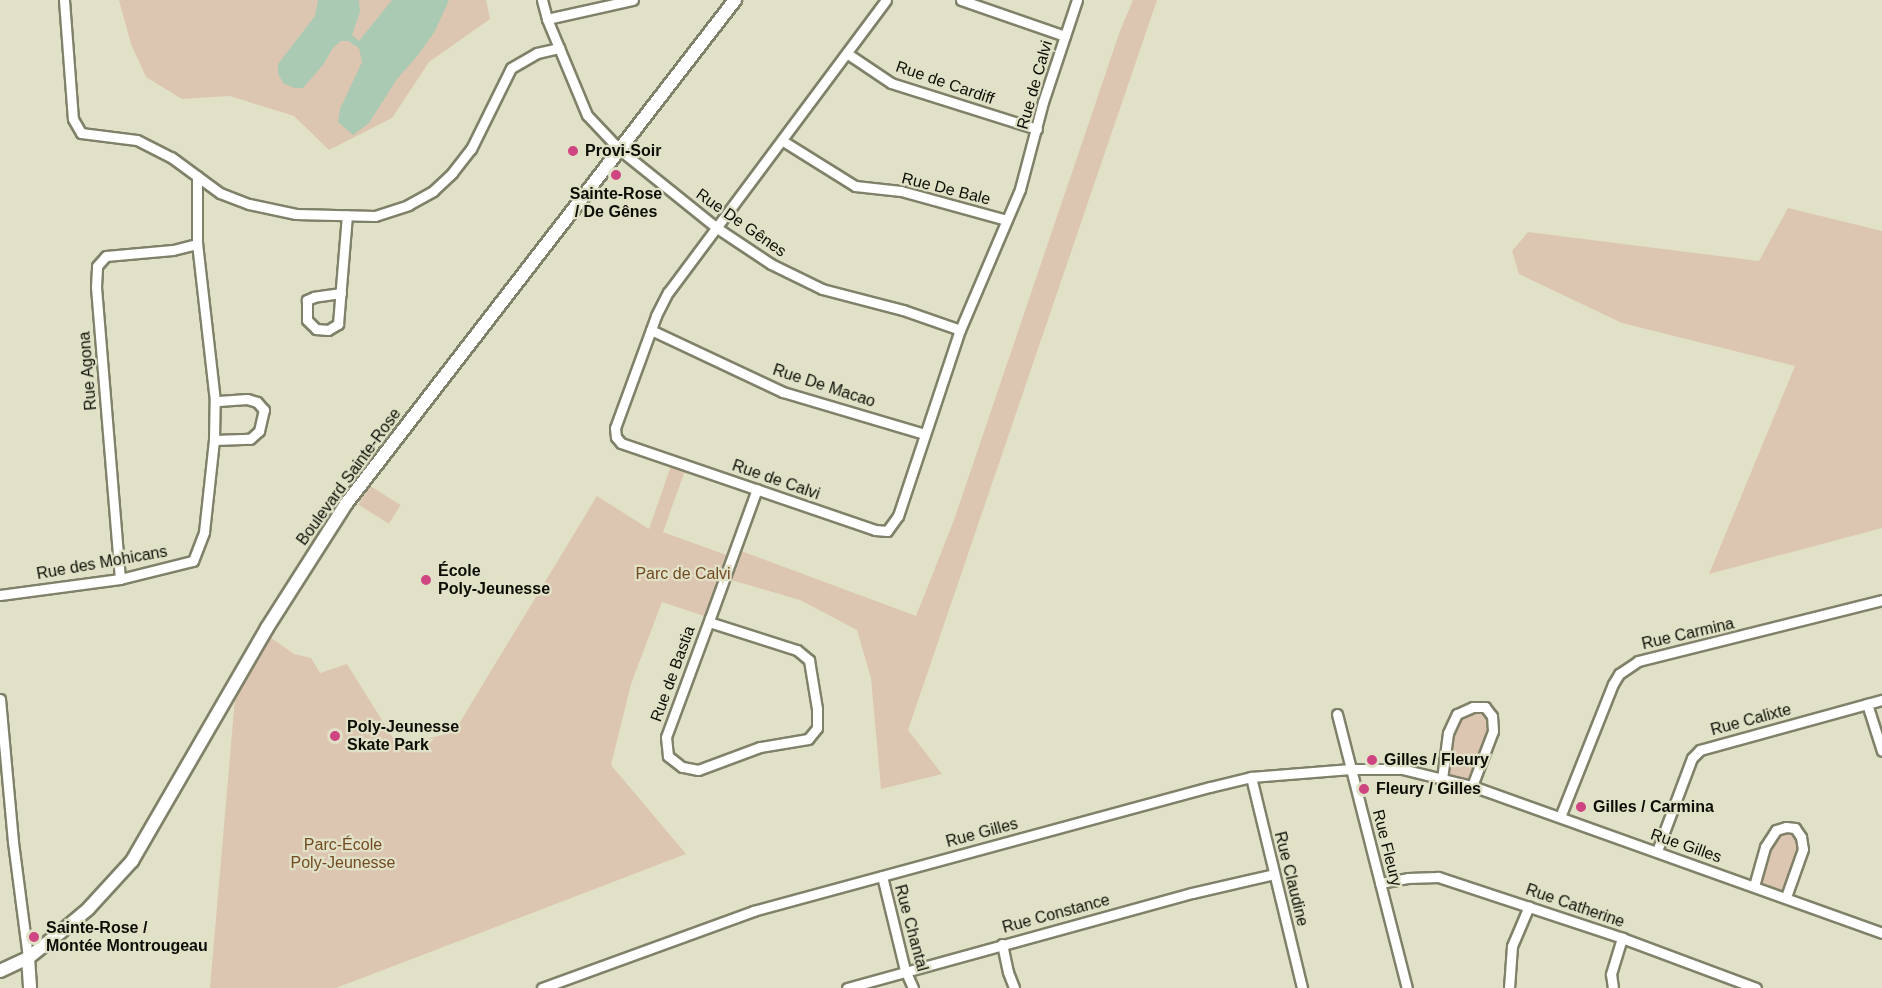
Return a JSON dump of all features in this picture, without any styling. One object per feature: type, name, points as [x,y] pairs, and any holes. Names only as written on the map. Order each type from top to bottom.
[{"type":"street","points":[[64,0],[73,119],[81,133],[137,140],[171,157],[220,194],[249,204],[296,214],[375,216],[408,205],[433,191],[452,173],[471,149],[511,68],[537,52],[559,48]]},
{"type":"street","name":"Rue De Gênes","points":[[542,0],[547,19],[587,115],[620,150],[717,228],[771,264],[822,289],[903,310],[960,330]]},
{"type":"street","points":[[547,19],[633,0]]},
{"type":"street","name":"Boulevard Sainte-Rose","points":[[0,971],[28,958],[89,908],[132,861],[267,628],[346,504],[735,0]]},
{"type":"street","name":"Rue de Calvi","points":[[886,0],[848,54],[814,95],[783,141],[668,292],[651,330],[615,428],[616,437],[621,443],[875,530],[887,531],[898,516],[960,330],[1020,189],[1077,0]]},
{"type":"street","points":[[962,0],[1065,36]]},
{"type":"street","name":"Rue de Cardiff","points":[[848,54],[891,83],[1037,129]]},
{"type":"street","name":"Rue De Bale","points":[[783,141],[855,186],[901,191],[1006,220]]},
{"type":"street","name":"Rue des Mohicans","points":[[0,595],[120,579],[193,561],[204,532],[214,440],[215,401],[197,244],[197,176]]},
{"type":"street","points":[[341,293],[307,300],[307,320],[316,329],[328,330],[338,324],[341,293],[347,215]]},
{"type":"street","name":"Rue Agona","points":[[120,579],[96,287],[97,266],[106,256],[173,250],[197,244]]},
{"type":"street","name":"Rue De Macao","points":[[651,330],[783,392],[925,434]]},
{"type":"street","points":[[214,440],[249,439],[259,431],[264,410],[257,402],[248,399],[215,401]]},
{"type":"street","name":"Rue de Bastia","points":[[709,621],[797,650],[809,660],[817,709],[817,728],[808,740],[760,747],[698,770],[682,767],[668,756],[666,737],[757,489]]},
{"type":"street","name":"Rue Carmina","points":[[1560,817],[1613,684],[1619,674],[1638,661],[1882,600]]},
{"type":"street","points":[[0,699],[13,842],[30,988]]},
{"type":"street","name":"Rue Calixte","points":[[1657,851],[1692,758],[1700,750],[1882,700]]},
{"type":"street","points":[[1867,704],[1882,751]]},
{"type":"street","points":[[1442,779],[1448,733],[1457,714],[1473,707],[1485,708],[1492,716],[1493,731],[1472,786]]},
{"type":"street","name":"Rue Fleury","points":[[1337,714],[1407,988]]},
{"type":"street","name":"Rue Gilles","points":[[542,988],[753,911],[882,876],[1251,777],[1351,769],[1402,769],[1472,786],[1882,933]]},
{"type":"street","name":"Rue Claudine","points":[[1251,777],[1302,988]]},
{"type":"street","points":[[1754,886],[1765,847],[1776,830],[1786,826],[1795,828],[1801,837],[1803,849],[1786,897]]},
{"type":"street","name":"Rue Constance","points":[[847,988],[905,970],[1192,893],[1274,874]]},
{"type":"street","name":"Rue Chantal","points":[[882,876],[905,970],[913,988]]},
{"type":"street","name":"Rue Catherine","points":[[1380,883],[1408,878],[1438,877],[1622,938],[1756,988]]},
{"type":"street","points":[[1509,988],[1512,946],[1529,906]]},
{"type":"street","points":[[1613,988],[1611,974],[1622,938]]},
{"type":"street","points":[[1002,944],[1014,988]]},
{"type":"green space","points":[[119,0],[486,0],[490,19],[429,62],[392,118],[329,150],[294,116],[230,96],[182,99],[146,77],[131,44]]},
{"type":"green space","points":[[1133,0],[1157,0],[908,730],[942,774],[881,789],[871,678],[857,630],[800,600],[731,580],[741,551],[916,616],[954,520],[1120,31]]},
{"type":"green space","points":[[1788,208],[1882,231],[1882,528],[1709,574],[1795,366],[1622,323],[1519,274],[1512,251],[1528,232],[1759,261]]},
{"type":"green space","name":"Parc-École Poly-Jeunesse","points":[[673,460],[687,465],[663,532],[732,557],[710,618],[662,602],[631,684],[611,765],[686,854],[336,988],[210,988],[235,698],[270,637],[294,654],[311,658],[320,673],[347,664],[398,746],[454,732],[597,496],[649,529]]},
{"type":"green space","points":[[370,486],[401,505],[389,524],[358,505]]},
{"type":"green space","points":[[1485,707],[1493,731],[1472,786],[1442,779],[1448,733],[1457,714]]},
{"type":"green space","points":[[1795,828],[1803,849],[1786,897],[1754,886],[1776,830]]},
{"type":"shaded area","points":[[318,0],[359,0],[360,12],[352,35],[359,41],[392,0],[449,0],[435,31],[419,54],[397,79],[369,123],[353,135],[338,122],[340,109],[362,62],[359,48],[348,41],[341,41],[333,48],[323,65],[303,88],[294,88],[283,83],[278,73],[278,64],[315,16]]},
{"type":"place","name":"Provi-Soir","points":[[573,151]]},
{"type":"place","name":"Sainte-Rose / De Gênes","points":[[616,175]]},
{"type":"place","name":"École Poly-Jeunesse","points":[[426,580]]},
{"type":"place","name":"Poly-Jeunesse Skate Park","points":[[335,736]]},
{"type":"place","name":"Gilles / Fleury","points":[[1372,760]]},
{"type":"place","name":"Fleury / Gilles","points":[[1364,789]]},
{"type":"place","name":"Gilles / Carmina","points":[[1581,807]]},
{"type":"place","name":"Sainte-Rose / Montée Montrougeau","points":[[34,937]]},
{"type":"park label","name":"Parc de Calvi","points":[[683,574]]}]
